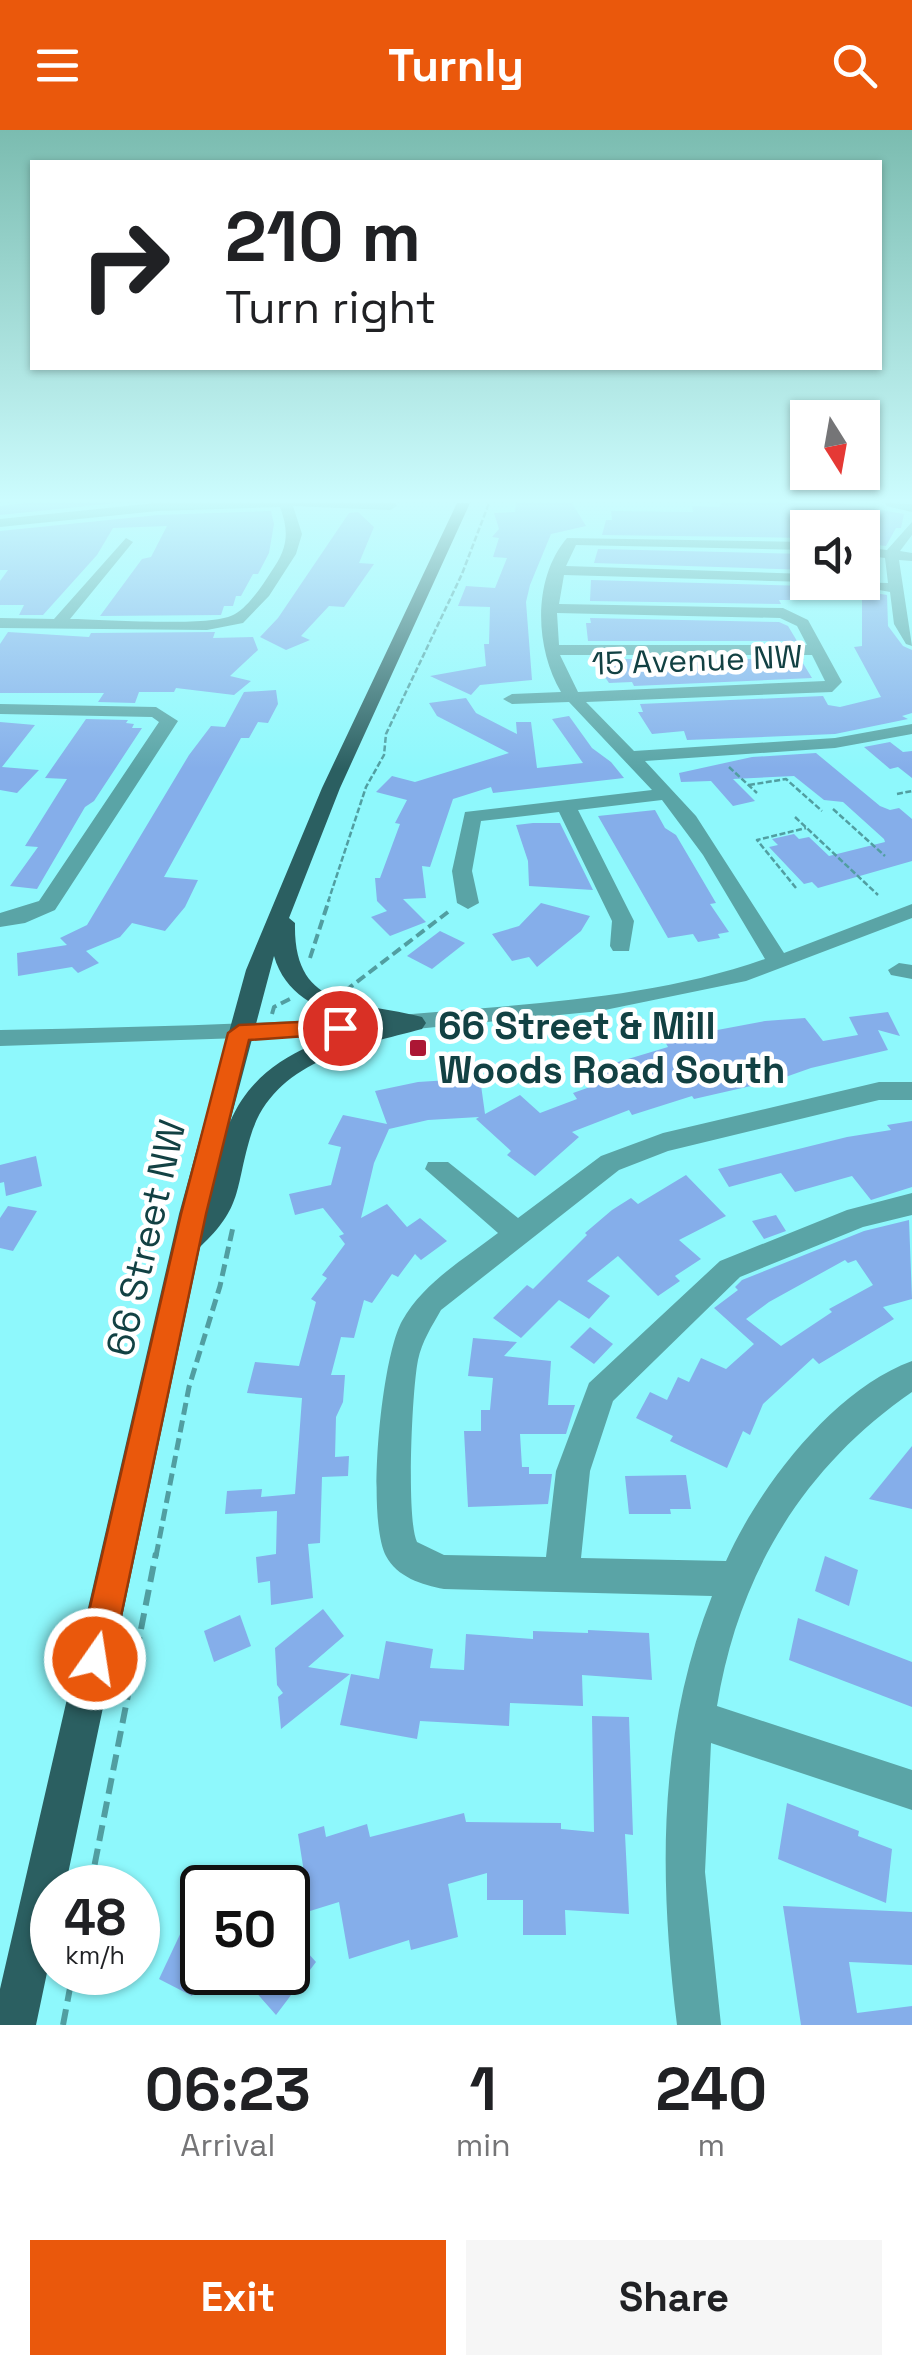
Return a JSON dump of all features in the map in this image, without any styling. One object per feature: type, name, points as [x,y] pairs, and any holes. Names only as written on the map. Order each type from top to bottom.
[{"type":"main road","name":"66 Street NW","points":[[14,2025],[188,1243],[239,1033],[257,970],[288,892],[423,591]]},
{"type":"main road","points":[[288,892],[282,954],[299,984],[319,1000],[414,1023]]},
{"type":"main road","points":[[188,1243],[222,1203],[246,1110],[272,1078],[306,1054],[414,1023]]},
{"type":"street","points":[[58,624],[85,591]]},
{"type":"street","points":[[0,623],[229,623],[245,614],[263,591]]},
{"type":"street","points":[[552,591],[548,608],[549,639],[570,697],[607,740],[629,757],[690,820],[779,963]]},
{"type":"street","points":[[897,591],[902,624],[912,641]]},
{"type":"street","points":[[548,608],[773,612],[803,623],[817,650],[553,650]]},
{"type":"street","name":"15 Avenue NW","points":[[512,699],[826,688],[834,682],[817,650]]},
{"type":"street","points":[[0,710],[156,712],[166,716],[167,726],[47,905],[32,913],[0,920]]},
{"type":"street","points":[[629,757],[835,742],[912,729]]},
{"type":"street","points":[[468,903],[462,871],[472,816],[666,794]]},
{"type":"street","points":[[565,804],[623,921],[621,946]]},
{"type":"street","points":[[0,1038],[239,1033],[414,1023],[609,1004],[714,982],[779,963],[912,910]]},
{"type":"street","points":[[734,1579],[427,1569],[405,1554],[395,1531],[400,1377],[406,1345],[431,1301],[599,1169],[644,1148],[879,1091],[912,1092]]},
{"type":"street","points":[[438,1170],[516,1232]]},
{"type":"street","points":[[562,1574],[573,1471],[600,1392],[730,1268],[857,1218],[912,1204]]},
{"type":"street","points":[[691,2024],[683,1823],[696,1718],[734,1579],[773,1509],[803,1468],[866,1405],[912,1375]]},
{"type":"street","points":[[696,1718],[912,1790]]},
{"type":"path","points":[[309,962],[366,787],[384,755],[386,734],[454,591]]},
{"type":"path","points":[[710,751],[757,793]]},
{"type":"path","points":[[748,785],[786,779],[822,811]]},
{"type":"path","points":[[897,794],[912,791]]},
{"type":"path","points":[[834,809],[885,856]]},
{"type":"path","points":[[795,817],[878,895]]},
{"type":"path","points":[[796,888],[757,840],[806,828]]},
{"type":"path","points":[[337,996],[448,912]]},
{"type":"path","points":[[271,1016],[274,1007],[299,995]]},
{"type":"path","points":[[95,1865],[189,1386],[228,1261],[235,1214]]},
{"type":"path","points":[[63,2025],[69,1995]]},
{"type":"building","points":[[0,591],[64,591],[43,615],[19,615],[24,605],[0,605]]},
{"type":"building","points":[[118,591],[243,591],[236,596],[233,606],[224,606],[221,615],[100,616]]},
{"type":"building","points":[[296,591],[355,591],[344,607],[329,606],[301,636],[310,640],[286,650],[260,637]]},
{"type":"building","points":[[464,591],[528,591],[532,680],[480,685],[471,695],[430,676],[486,666],[484,644],[489,644],[490,607],[458,606]]},
{"type":"building","points":[[590,591],[790,591],[790,600],[779,600],[781,604],[590,601]]},
{"type":"building","points":[[880,594],[887,595],[888,626],[903,646],[912,650],[912,713],[902,716],[908,719],[835,734],[687,740],[684,731],[652,734],[638,712],[643,712],[640,704],[823,696],[828,705],[840,707],[881,697],[854,647],[862,646],[862,600],[880,600]]},
{"type":"building","points":[[590,618],[779,622],[788,626],[797,641],[588,641],[586,623],[591,623]]},
{"type":"building","points":[[8,632],[89,637],[91,633],[215,632],[213,638],[253,637],[258,650],[230,676],[251,681],[234,695],[176,688],[174,692],[139,692],[135,703],[98,702],[104,693],[0,693],[0,644]]},
{"type":"building","points":[[593,659],[805,659],[801,660],[812,678],[634,686],[632,682],[609,683]]},
{"type":"building","points":[[276,690],[278,704],[268,723],[258,722],[249,738],[241,738],[164,877],[198,880],[185,907],[165,931],[132,923],[120,937],[86,951],[99,963],[78,973],[72,967],[18,976],[17,953],[67,945],[60,938],[87,925],[189,755],[211,726],[225,727],[244,692]]},
{"type":"building","points":[[466,698],[476,713],[517,734],[516,722],[531,722],[537,768],[583,763],[552,719],[569,716],[592,748],[624,778],[493,793],[491,787],[453,799],[430,867],[422,866],[426,898],[403,899],[426,922],[390,936],[371,917],[387,911],[377,901],[375,878],[380,878],[400,824],[395,823],[407,800],[376,792],[392,776],[415,782],[509,753],[437,716],[429,703]]},
{"type":"building","points":[[86,719],[128,720],[126,723],[134,724],[132,728],[142,728],[94,801],[85,807],[37,889],[10,886],[38,847],[25,846],[67,779],[45,778]]},
{"type":"building","points":[[0,722],[35,725],[2,767],[39,770],[17,793],[0,790]]},
{"type":"building","points":[[890,742],[903,752],[912,751],[912,778],[898,767],[890,769],[864,747]]},
{"type":"building","points":[[816,753],[880,806],[899,808],[912,819],[912,861],[818,888],[812,882],[804,884],[769,847],[778,845],[772,839],[794,834],[799,839],[809,837],[829,856],[885,842],[884,839],[843,802],[824,800],[794,776],[733,779],[755,801],[733,806],[711,781],[681,782],[679,773],[752,757]]},
{"type":"building","points":[[655,810],[665,828],[676,835],[716,903],[710,904],[729,932],[718,934],[720,938],[698,942],[693,934],[668,938],[598,816]]},
{"type":"building","points":[[560,823],[593,890],[529,886],[528,861],[516,825]]},
{"type":"building","points":[[541,903],[590,916],[581,931],[537,967],[529,957],[512,961],[492,934],[519,926]]},
{"type":"building","points":[[440,931],[465,943],[432,969],[407,956]]},
{"type":"building","points":[[888,1012],[900,1036],[878,1030],[888,1050],[777,1080],[694,1099],[692,1096],[632,1115],[629,1110],[572,1132],[579,1137],[535,1176],[507,1155],[511,1151],[476,1119],[479,1117],[428,1120],[389,1129],[374,1163],[361,1218],[387,1204],[407,1227],[420,1218],[447,1241],[421,1260],[415,1254],[398,1277],[392,1274],[372,1303],[364,1300],[354,1338],[341,1337],[331,1375],[345,1375],[343,1402],[336,1417],[335,1457],[349,1456],[348,1476],[322,1477],[320,1543],[308,1544],[313,1598],[271,1605],[270,1581],[258,1583],[256,1557],[276,1554],[277,1511],[225,1514],[227,1491],[262,1489],[261,1497],[295,1494],[302,1398],[247,1393],[255,1362],[299,1366],[316,1302],[311,1299],[327,1278],[322,1275],[345,1244],[339,1236],[344,1234],[323,1208],[295,1215],[289,1194],[331,1185],[341,1147],[328,1144],[343,1115],[387,1124],[375,1091],[418,1082],[480,1078],[485,1114],[520,1095],[540,1113],[577,1099],[573,1093],[607,1081],[598,1068],[668,1047],[664,1040],[765,1021],[805,1018],[823,1041],[858,1035],[849,1017]]},
{"type":"building","points":[[912,1121],[912,1187],[871,1200],[852,1176],[795,1192],[781,1173],[729,1187],[718,1169],[891,1130],[887,1125]]},
{"type":"building","points":[[36,1156],[42,1186],[6,1196],[4,1182],[0,1183],[0,1165]]},
{"type":"building","points":[[686,1175],[726,1216],[679,1240],[701,1259],[675,1276],[680,1281],[658,1296],[618,1256],[587,1281],[610,1296],[589,1319],[559,1300],[521,1338],[493,1318],[527,1285],[533,1289],[612,1210],[631,1198],[638,1204]]},
{"type":"building","points":[[8,1206],[37,1211],[13,1251],[0,1248],[0,1218]]},
{"type":"building","points":[[776,1215],[786,1231],[764,1239],[752,1221]]},
{"type":"building","points":[[909,1220],[912,1299],[883,1307],[894,1319],[819,1364],[813,1358],[763,1404],[750,1435],[743,1431],[727,1468],[670,1441],[673,1436],[636,1418],[650,1392],[667,1400],[678,1377],[689,1382],[701,1358],[726,1369],[754,1344],[714,1308],[738,1290],[735,1287],[742,1280],[864,1231]],"holes":[[[845,1260],[856,1260],[873,1285],[829,1309],[832,1312],[781,1346],[746,1319]]]},
{"type":"building","points":[[590,1327],[613,1344],[594,1364],[570,1347]]},
{"type":"building","points":[[473,1338],[517,1342],[504,1356],[551,1361],[548,1405],[575,1405],[566,1434],[520,1434],[522,1467],[529,1467],[529,1474],[552,1474],[548,1504],[468,1507],[464,1431],[481,1431],[481,1410],[490,1410],[493,1378],[468,1376]]},
{"type":"building","points":[[912,1446],[912,1509],[869,1499]]},
{"type":"building","points":[[686,1475],[691,1509],[670,1509],[671,1514],[629,1514],[625,1476]]},
{"type":"building","points":[[825,1556],[858,1570],[849,1606],[815,1591]]},
{"type":"building","points":[[323,1609],[344,1636],[308,1667],[350,1674],[281,1729],[278,1697],[283,1693],[277,1685],[275,1648]]},
{"type":"building","points":[[240,1615],[251,1646],[214,1662],[204,1631]]},
{"type":"building","points":[[798,1618],[912,1662],[912,1707],[789,1660]]},
{"type":"building","points":[[533,1631],[649,1633],[652,1680],[582,1675],[583,1706],[510,1703],[509,1726],[420,1721],[417,1739],[340,1725],[351,1674],[379,1679],[386,1641],[433,1649],[430,1668],[464,1670],[466,1634],[533,1639]]},
{"type":"building","points":[[592,1716],[629,1717],[633,1835],[625,1834],[629,1914],[565,1910],[566,1935],[523,1935],[523,1900],[487,1900],[487,1873],[448,1884],[458,1937],[411,1950],[409,1940],[349,1959],[339,1902],[310,1911],[310,1865],[303,1865],[298,1834],[324,1826],[326,1837],[367,1824],[370,1837],[464,1813],[466,1822],[561,1823],[561,1829],[594,1832]]},
{"type":"building","points":[[787,1803],[859,1831],[858,1836],[892,1849],[886,1903],[778,1859]]},
{"type":"building","points":[[783,1906],[912,1912],[912,1965],[849,1962],[857,2013],[912,2006],[912,2025],[801,2025]]},
{"type":"building","points":[[180,1934],[180,1990],[160,1977]]},
{"type":"building","points":[[258,1995],[291,1995],[276,2015]]},
{"type":"place","name":"66 Street & Mill Woods Road South","points":[[418,1048]]},
{"type":"route","points":[[95,1659],[193,1214],[239,1033],[340,1028]]}]
